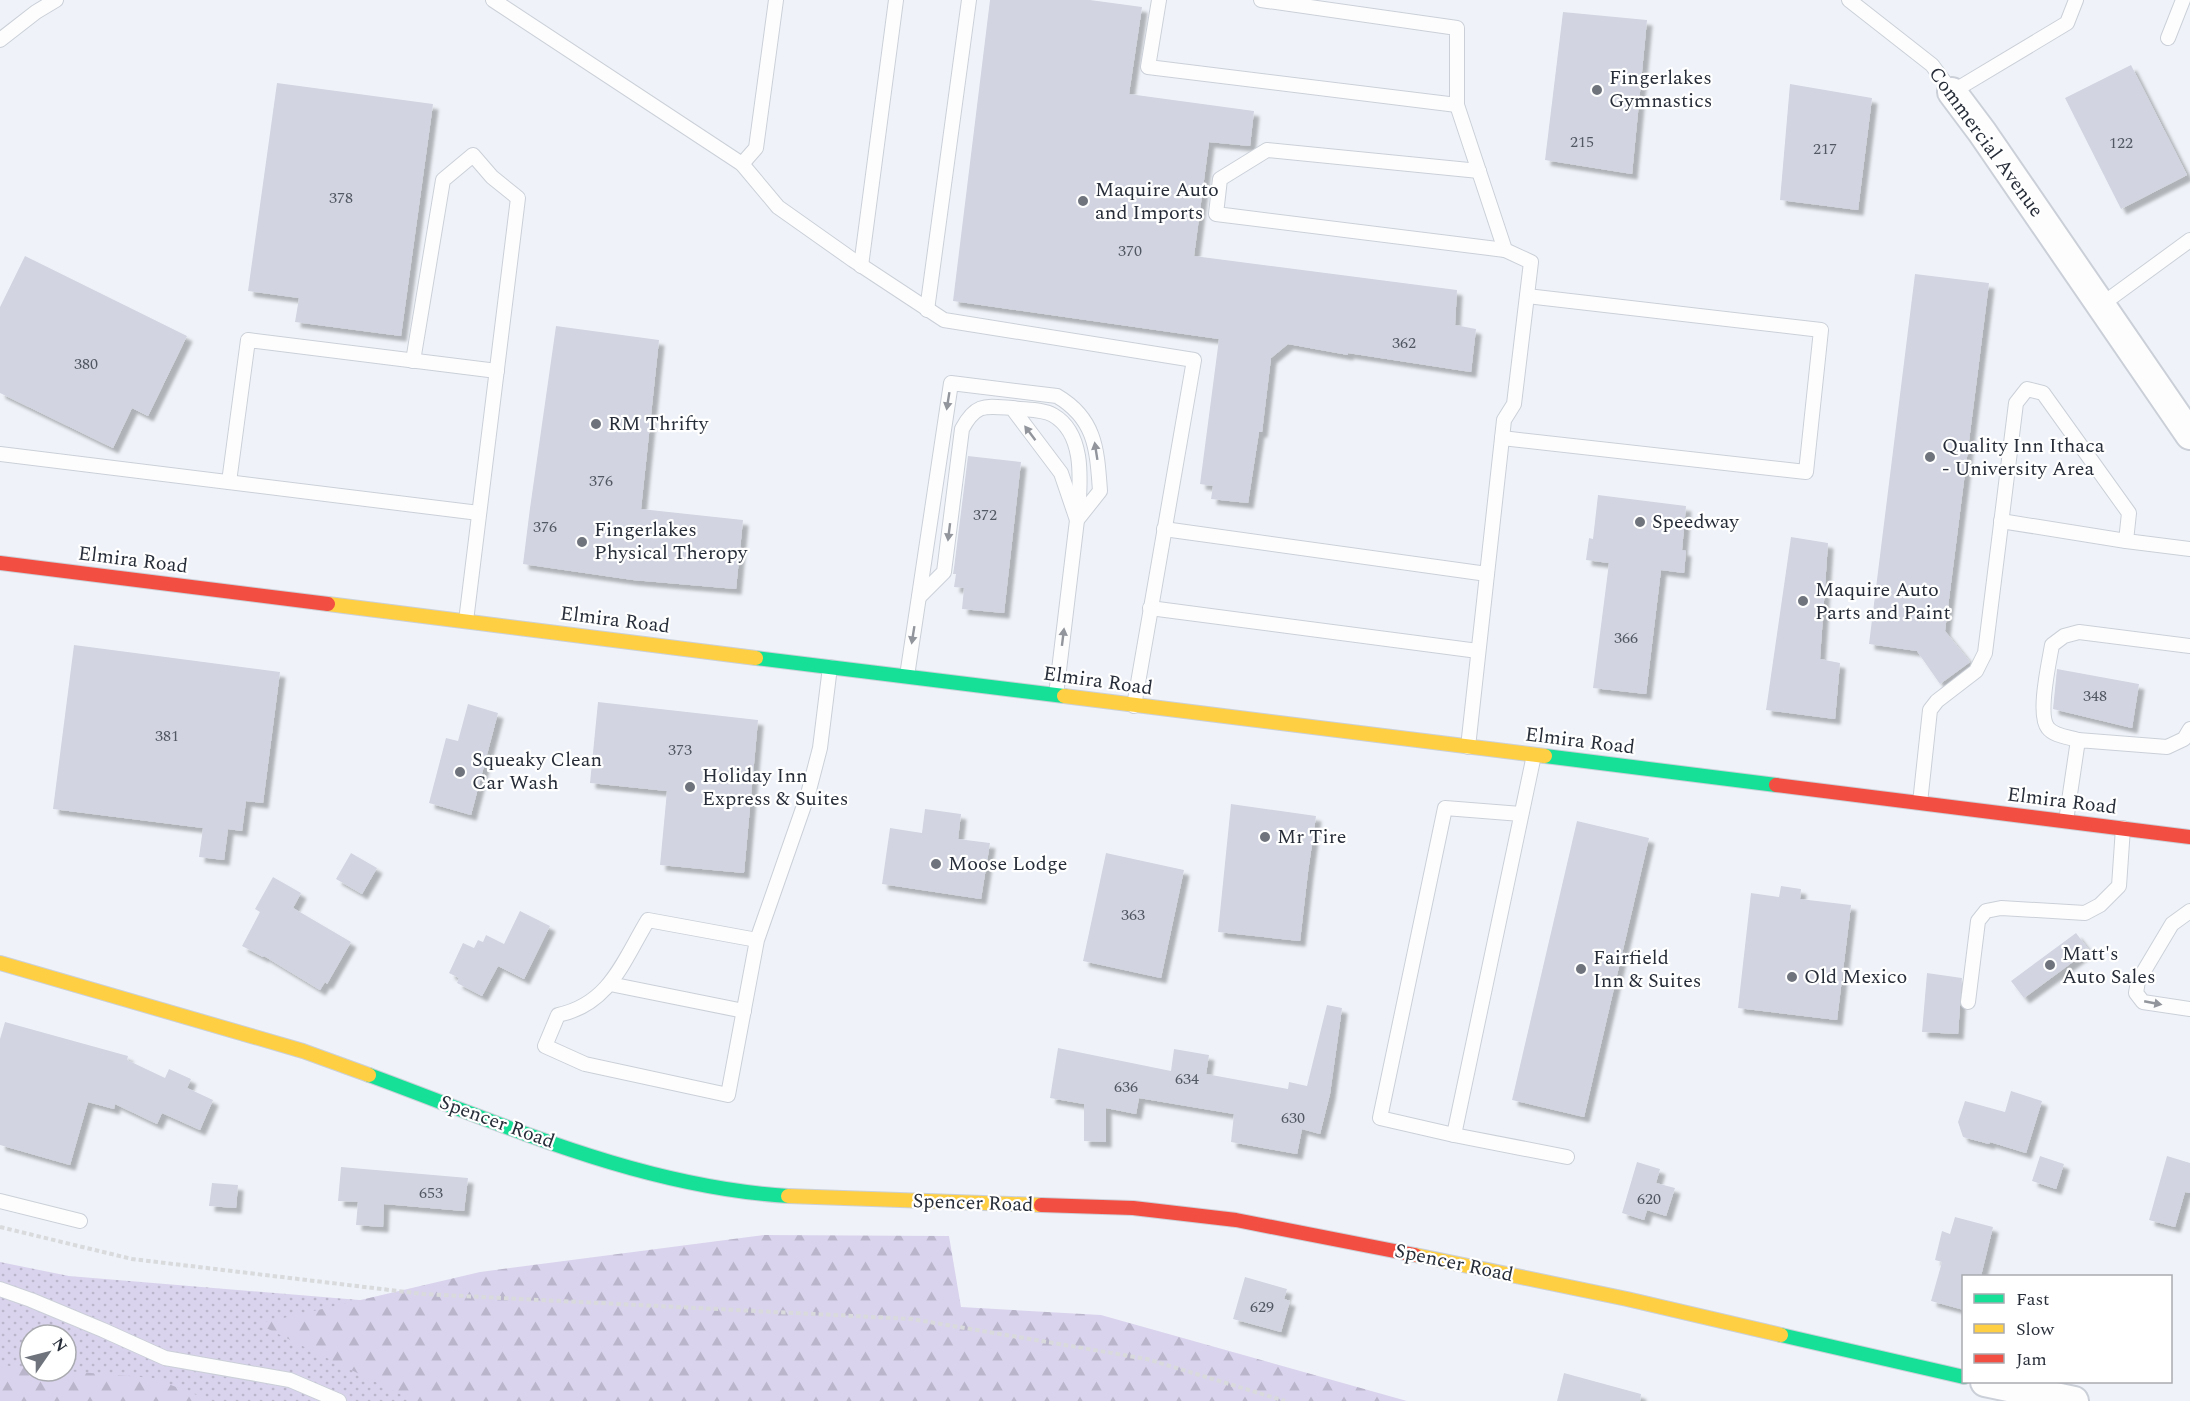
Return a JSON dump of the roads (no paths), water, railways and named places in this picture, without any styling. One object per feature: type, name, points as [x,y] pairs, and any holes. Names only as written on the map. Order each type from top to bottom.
[{"type":"main road","name":"Elmira Road","points":[[0,563],[2190,837]]},
{"type":"main road","name":"Spencer Road","points":[[0,963],[303,1051],[609,1163],[694,1185],[785,1196],[1133,1208],[1236,1220],[1321,1235],[1627,1299],[1962,1377]]},
{"type":"street","name":"Commercial Avenue","points":[[1952,92],[2190,435]]},
{"type":"street","points":[[1990,1383],[2074,1401]]},
{"type":"lane","points":[[0,40],[36,12],[56,0]]},
{"type":"lane","points":[[493,0],[742,164],[778,207],[861,266],[944,320],[1194,360],[1134,706]]},
{"type":"lane","points":[[742,164],[756,148],[776,0]]},
{"type":"lane","points":[[861,266],[896,0]]},
{"type":"lane","points":[[927,310],[969,0]]},
{"type":"lane","points":[[1159,0],[1148,67],[1457,105]]},
{"type":"lane","points":[[1261,0],[1457,28],[1457,105],[1505,250]]},
{"type":"lane","name":"Commercial Avenue","points":[[1848,0],[1932,64],[1952,92]]},
{"type":"lane","points":[[1952,92],[2067,23],[2076,0]]},
{"type":"lane","points":[[2168,38],[2183,0]]},
{"type":"lane","points":[[1468,747],[1504,420],[1515,404],[1531,262],[1505,250],[1216,214],[1220,179],[1267,150],[1479,171]]},
{"type":"lane","points":[[413,361],[443,180],[473,154],[492,177],[518,198],[466,621]]},
{"type":"lane","points":[[2101,305],[2190,240]]},
{"type":"lane","points":[[1502,438],[1806,472],[1821,330],[1527,296]]},
{"type":"lane","points":[[229,482],[248,340],[497,371]]},
{"type":"lane","points":[[906,677],[951,383],[1057,396],[1072,405],[1086,422],[1096,446],[1100,491],[1077,520]]},
{"type":"lane","points":[[1920,803],[1930,710],[1937,701],[1976,671],[1985,653],[2016,403],[2027,389],[2043,393],[2129,513],[2126,541]]},
{"type":"lane","points":[[919,597],[944,572],[962,429],[968,417],[977,409],[987,406],[1052,414],[1069,431],[1076,444],[1080,483],[1056,695]]},
{"type":"lane","points":[[1011,408],[1061,473],[1077,520]]},
{"type":"lane","points":[[0,454],[479,513]]},
{"type":"lane","points":[[2001,521],[2190,549]]},
{"type":"lane","points":[[1164,529],[1487,574]]},
{"type":"lane","points":[[1150,608],[1478,651]]},
{"type":"lane","points":[[2190,646],[2079,632],[2064,636],[2052,645],[2043,715],[2048,728],[2058,735],[2078,740],[2167,747],[2184,739],[2190,729]]},
{"type":"lane","points":[[757,940],[648,920],[610,984],[592,1002],[574,1011],[558,1015],[545,1046],[585,1064],[728,1095],[757,940],[813,776],[820,748],[830,667]]},
{"type":"lane","points":[[2066,821],[2078,740]]},
{"type":"lane","points":[[1455,1135],[1534,755]]},
{"type":"lane","points":[[1521,814],[1445,808],[1380,1118],[1567,1157]]},
{"type":"lane","points":[[1968,1002],[1978,921],[1986,911],[2001,908],[2085,913],[2100,904],[2119,886],[2123,828]]},
{"type":"lane","points":[[2190,911],[2172,924],[2138,981],[2136,993],[2144,1002],[2190,1009]]},
{"type":"lane","points":[[610,984],[744,1011]]},
{"type":"lane","points":[[0,1201],[80,1221]]},
{"type":"lane","points":[[0,1289],[72,1317],[165,1358],[290,1380],[339,1401]]},
{"type":"place","name":"Fingerlakes Gymnastics","points":[[1597,90]]},
{"type":"place","name":"Maquire Auto and Imports","points":[[1083,201]]},
{"type":"place","name":"RM Thrifty","points":[[596,424]]},
{"type":"place","name":"Quality Inn Ithaca - University Area","points":[[1930,457]]},
{"type":"place","name":"Speedway","points":[[1640,522]]},
{"type":"place","name":"Fingerlakes Physical Theropy","points":[[582,542]]},
{"type":"place","name":"Maquire Auto Parts and Paint","points":[[1803,601]]},
{"type":"place","name":"Squeaky Clean Car Wash","points":[[460,772]]},
{"type":"place","name":"Holiday Inn Express & Suites","points":[[690,787]]},
{"type":"place","name":"Mr Tire","points":[[1265,837]]},
{"type":"place","name":"Moose Lodge","points":[[936,864]]},
{"type":"place","name":"Matt's Auto Sales","points":[[2050,965]]},
{"type":"place","name":"Fairfield Inn & Suites","points":[[1581,969]]},
{"type":"place","name":"Old Mexico","points":[[1792,977]]}]
